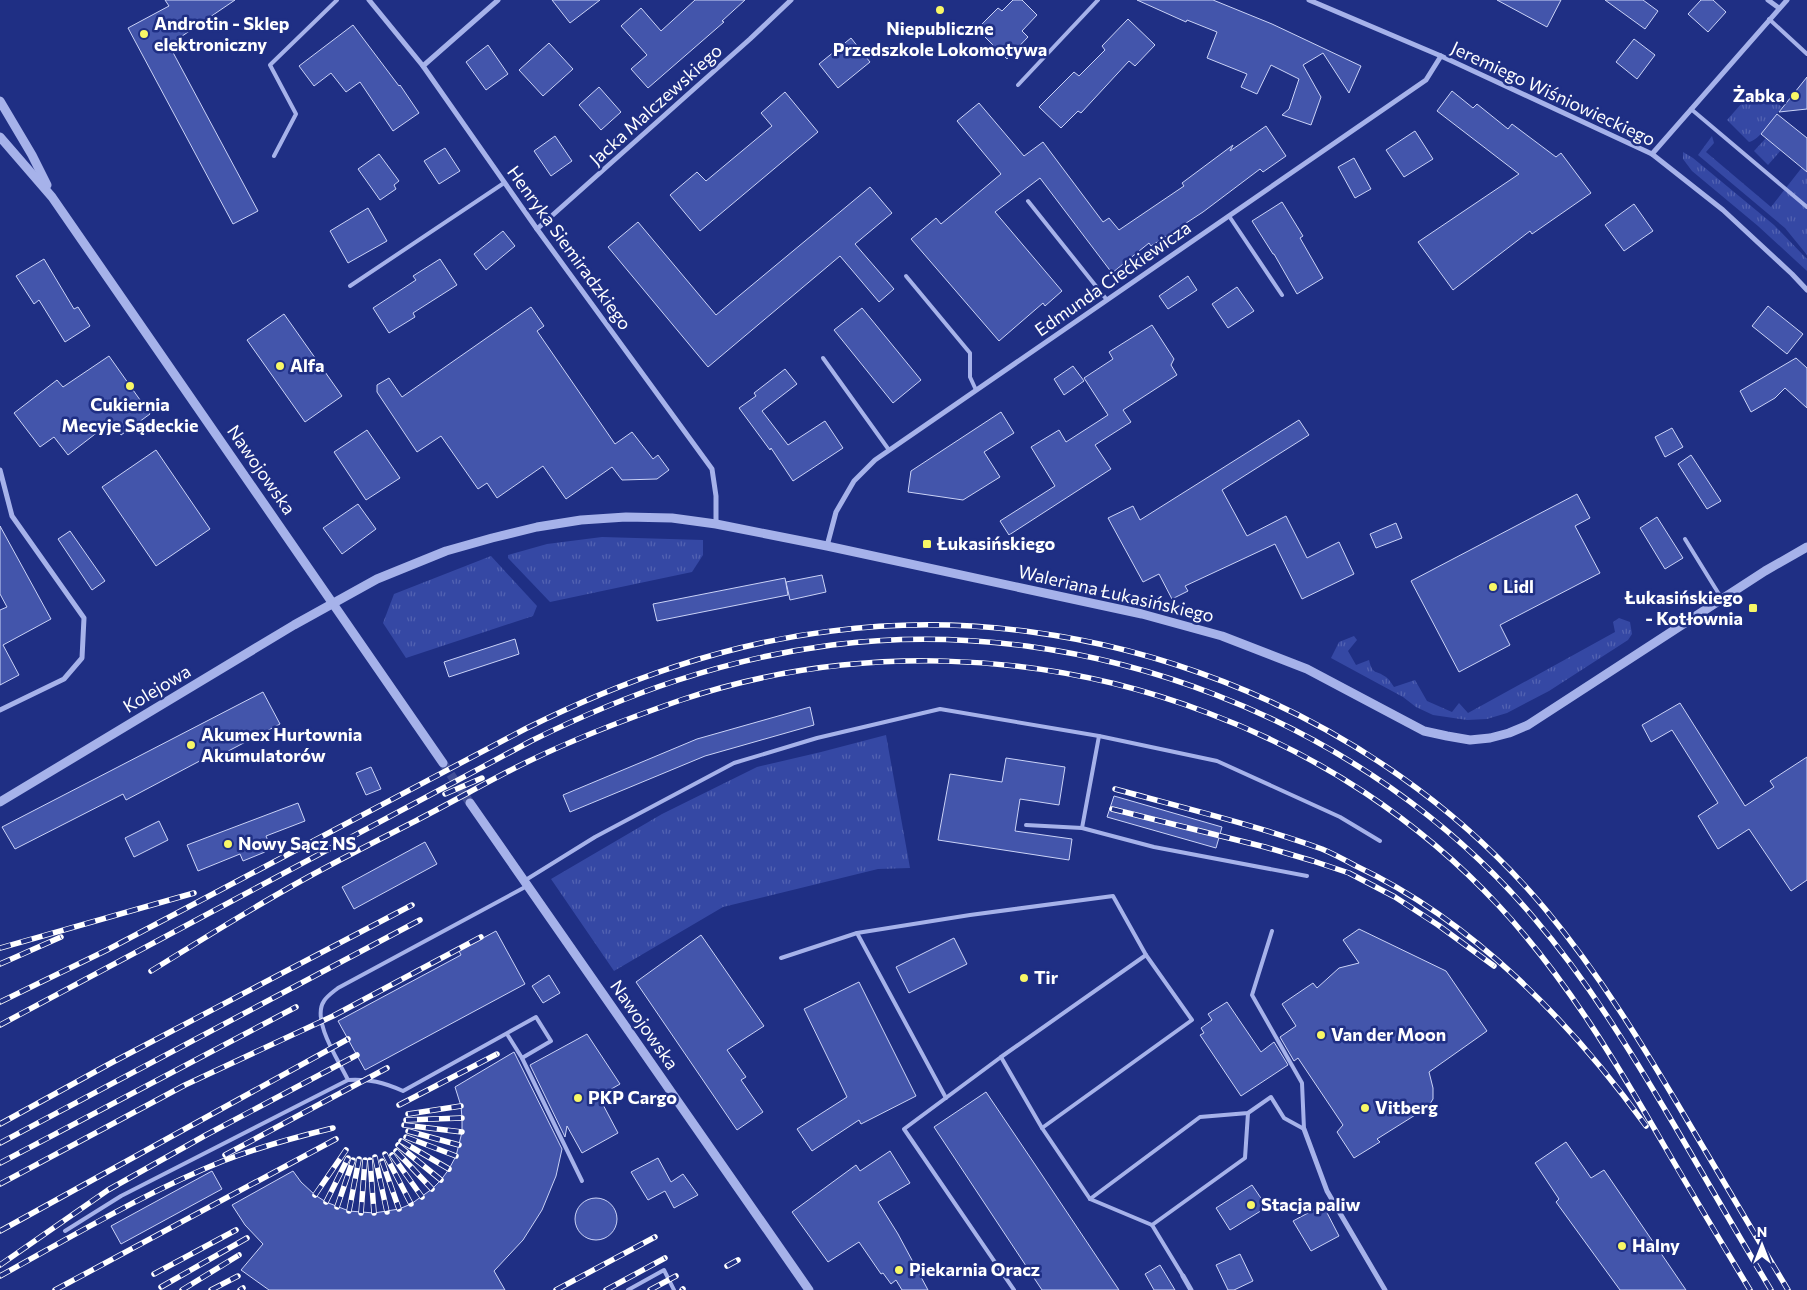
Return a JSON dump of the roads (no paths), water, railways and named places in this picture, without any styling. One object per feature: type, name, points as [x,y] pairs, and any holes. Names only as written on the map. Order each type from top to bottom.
[{"type":"street","name":"Henryka Siemiradzkiego","points":[[369,0],[423,66],[504,183],[712,469],[716,496],[716,524]]},
{"type":"street","points":[[423,66],[498,0]]},
{"type":"street","name":"Jacka Malczewskiego","points":[[537,229],[750,39],[791,0]]},
{"type":"street","name":"Jeremiego Wiśniowieckiego","points":[[1309,0],[1441,56],[1652,154],[1723,210],[1807,290]]},
{"type":"street","points":[[1768,0],[1779,8]]},
{"type":"street","points":[[1652,154],[1787,0]]},
{"type":"street","name":"Edmunda Ciećkiewicza","points":[[827,546],[836,512],[854,481],[875,460],[1426,80],[1441,56]]},
{"type":"street","name":"Nawojowska","points":[[0,101],[32,155],[52,197]]},
{"type":"street","name":"Nawojowska","points":[[0,137],[52,197],[443,763]]},
{"type":"street","points":[[0,470],[12,516],[84,618],[82,658],[64,679],[0,710]]},
{"type":"street","name":"Waleriana Łukasińskiego","points":[[332,603],[377,579],[446,551],[537,527],[581,520],[626,517],[672,518],[716,524],[827,546],[1142,614],[1222,636],[1306,669],[1424,731],[1470,740],[1499,736],[1528,725],[1772,567],[1807,547]]},
{"type":"street","name":"Kolejowa","points":[[0,802],[332,603]]},
{"type":"street","name":"Nawojowska","points":[[470,803],[809,1290]]},
{"type":"street","points":[[1304,1129],[1327,1191],[1385,1290]]},
{"type":"street","points":[[1183,1276],[1191,1290]]},
{"type":"lane","points":[[274,156],[296,114],[270,65],[338,0]]},
{"type":"lane","points":[[1018,85],[1098,0]]},
{"type":"lane","points":[[1769,19],[1807,54]]},
{"type":"lane","points":[[1691,110],[1807,207]]},
{"type":"lane","points":[[350,286],[504,183]]},
{"type":"lane","points":[[1028,201],[1107,300]]},
{"type":"lane","points":[[1229,216],[1282,295]]},
{"type":"lane","points":[[906,276],[970,353],[970,377],[976,390]]},
{"type":"lane","points":[[822,358],[889,450]]},
{"type":"lane","points":[[1684,539],[1722,599]]},
{"type":"lane","points":[[348,1080],[320,1022],[320,1011],[324,1001],[338,988],[526,884],[595,837],[734,763],[817,738],[940,709],[1099,736],[1217,761],[1340,817],[1380,841]]},
{"type":"lane","points":[[1082,828],[1099,736]]},
{"type":"lane","points":[[1026,825],[1082,828],[1154,848],[1307,876]]},
{"type":"lane","points":[[781,958],[857,933],[970,915],[1113,896],[1146,955],[1192,1020],[1042,1128]]},
{"type":"lane","points":[[1272,931],[1252,995],[1302,1083],[1304,1129]]},
{"type":"lane","points":[[857,933],[946,1098]]},
{"type":"lane","points":[[1014,1290],[904,1129],[1000,1057],[1146,955]]},
{"type":"lane","points":[[65,1231],[121,1196],[348,1080],[367,1079],[386,1084],[403,1092],[536,1018],[551,1040],[522,1058]]},
{"type":"lane","points":[[507,1034],[522,1058],[582,1181]]},
{"type":"lane","points":[[1000,1057],[1042,1128],[1090,1199],[1152,1225],[1183,1276]]},
{"type":"lane","points":[[1090,1199],[1200,1117],[1248,1113],[1271,1097],[1284,1118],[1304,1129]]},
{"type":"lane","points":[[1152,1225],[1245,1158],[1248,1113]]},
{"type":"lane","points":[[628,1290],[664,1270],[674,1290]]},
{"type":"tunnel","points":[[443,763],[470,803]]},
{"type":"railway","points":[[0,1002],[107,950],[525,729],[636,680],[713,655],[752,645],[832,631],[931,625],[1030,632],[1128,651],[1224,682],[1315,724],[1400,776],[1478,838],[1546,910],[1585,960],[1621,1012],[1788,1290]]},
{"type":"railway","points":[[0,1025],[531,741],[640,693],[677,680],[753,659],[832,645],[929,639],[1026,646],[1123,665],[1217,695],[1306,736],[1390,788],[1467,848],[1534,918],[1591,992],[1641,1070],[1771,1290]]},
{"type":"railway","points":[[151,971],[302,880],[509,771],[594,732],[681,700],[746,682],[812,669],[878,662],[946,661],[1013,666],[1079,676],[1144,692],[1208,713],[1289,748],[1327,769],[1401,818],[1468,875],[1499,906],[1568,991],[1609,1052],[1750,1290]]},
{"type":"railway","points":[[445,794],[482,778]]},
{"type":"railway","points":[[1115,789],[1245,824],[1322,849],[1399,889],[1440,915],[1517,978],[1552,1013],[1586,1049],[1646,1126]]},
{"type":"railway","points":[[1112,809],[1265,847],[1349,873],[1395,897],[1438,925],[1494,966]]},
{"type":"railway","points":[[0,948],[194,893]]},
{"type":"railway","points":[[0,1124],[111,1063],[412,905]]},
{"type":"railway","points":[[0,1143],[420,920]]},
{"type":"railway","points":[[0,964],[61,937]]},
{"type":"railway","points":[[0,1184],[185,1085],[333,1016],[481,937]]},
{"type":"railway","points":[[0,1163],[296,1007]]},
{"type":"railway","points":[[0,1231],[348,1039]]},
{"type":"railway","points":[[399,1105],[497,1054]]},
{"type":"railway","points":[[0,1265],[108,1190],[206,1135],[357,1055]]},
{"type":"railway","points":[[225,1155],[387,1068]]},
{"type":"railway","points":[[408,1114],[461,1106]]},
{"type":"railway","points":[[406,1120],[462,1118]]},
{"type":"railway","points":[[404,1125],[462,1132]]},
{"type":"railway","points":[[0,1276],[110,1215],[194,1173],[250,1151],[333,1128]]},
{"type":"railway","points":[[408,1131],[459,1145]]},
{"type":"railway","points":[[406,1137],[456,1156]]},
{"type":"railway","points":[[55,1290],[336,1139]]},
{"type":"railway","points":[[401,1141],[449,1169]]},
{"type":"railway","points":[[398,1145],[441,1180]]},
{"type":"railway","points":[[315,1195],[346,1150]]},
{"type":"railway","points":[[396,1151],[432,1189]]},
{"type":"railway","points":[[385,1154],[411,1204]]},
{"type":"railway","points":[[392,1155],[422,1197]]},
{"type":"railway","points":[[375,1157],[387,1212]]},
{"type":"railway","points":[[326,1202],[348,1158]]},
{"type":"railway","points":[[349,1211],[359,1159]]},
{"type":"railway","points":[[337,1207],[353,1160]]},
{"type":"railway","points":[[361,1213],[365,1160]]},
{"type":"railway","points":[[370,1160],[374,1213]]},
{"type":"railway","points":[[382,1161],[399,1209]]},
{"type":"railway","points":[[154,1274],[236,1230]]},
{"type":"railway","points":[[556,1290],[655,1237]]},
{"type":"railway","points":[[161,1287],[247,1238]]},
{"type":"railway","points":[[182,1290],[239,1255]]},
{"type":"railway","points":[[606,1290],[665,1258]]},
{"type":"railway","points":[[727,1266],[738,1260]]},
{"type":"railway","points":[[211,1290],[238,1276]]},
{"type":"railway","points":[[650,1290],[676,1276]]},
{"type":"place","name":"Niepubliczne Przedszkole Lokomotywa","points":[[940,10]]},
{"type":"place","name":"Androtin - Sklep elektroniczny","points":[[144,34]]},
{"type":"place","name":"Żabka","points":[[1795,96]]},
{"type":"place","name":"Alfa","points":[[280,366]]},
{"type":"place","name":"Cukiernia Mecyje Sądeckie","points":[[130,386]]},
{"type":"place","name":"Łukasińskiego","points":[[927,544]]},
{"type":"place","name":"Lidl","points":[[1493,587]]},
{"type":"place","name":"Łukasińskiego - Kotłownia","points":[[1753,608]]},
{"type":"place","name":"Akumex Hurtownia Akumulatorów","points":[[191,745]]},
{"type":"place","name":"Nowy Sącz NS","points":[[228,844]]},
{"type":"place","name":"Tir","points":[[1024,978]]},
{"type":"place","name":"Van der Moon","points":[[1321,1035]]},
{"type":"place","name":"PKP Cargo","points":[[578,1098]]},
{"type":"place","name":"Vitberg","points":[[1365,1108]]},
{"type":"place","name":"Stacja paliw","points":[[1251,1205]]},
{"type":"place","name":"Halny","points":[[1622,1246]]},
{"type":"place","name":"Piekarnia Oracz","points":[[899,1270]]}]
